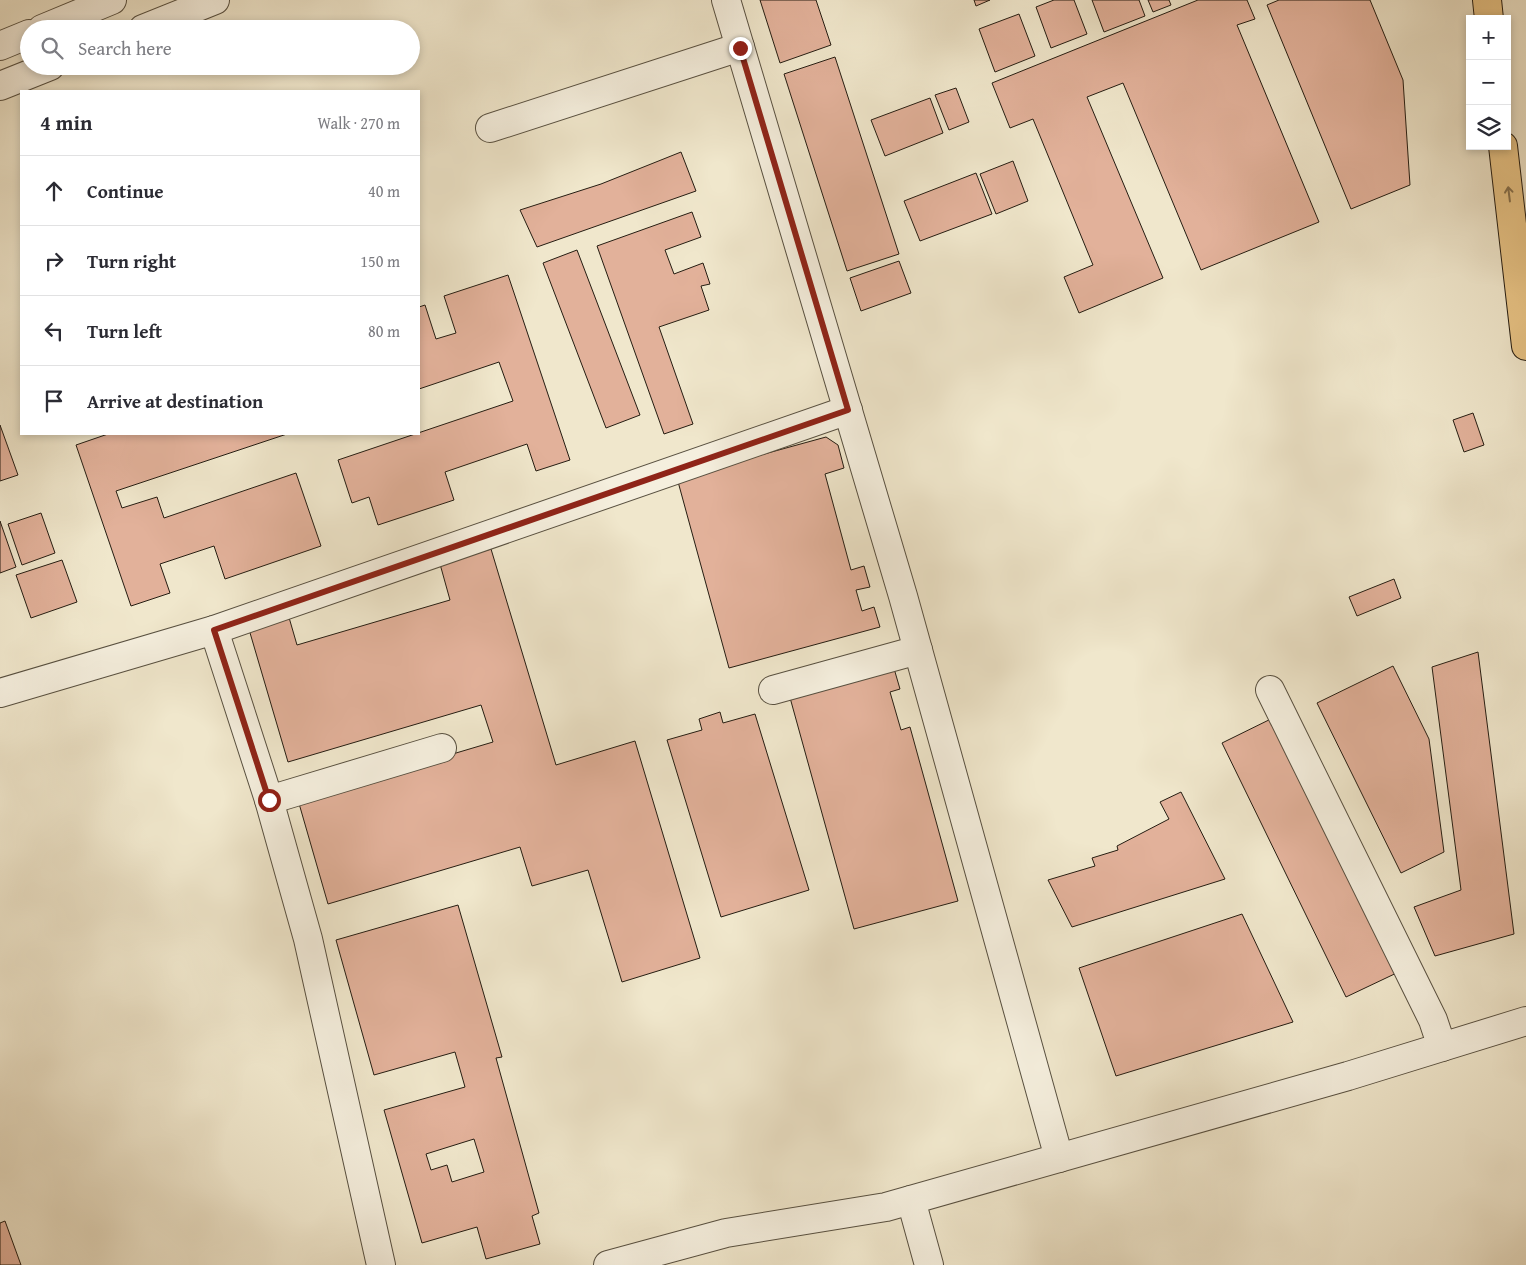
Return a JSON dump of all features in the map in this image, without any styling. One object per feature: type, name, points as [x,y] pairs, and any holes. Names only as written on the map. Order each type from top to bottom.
[{"type":"main road","points":[[1487,0],[1489,15]]},
{"type":"main road","points":[[1503,150],[1526,346]]},
{"type":"street","points":[[64,20],[112,0]]},
{"type":"street","points":[[165,20],[215,0]]},
{"type":"street","points":[[726,0],[918,650],[1059,1158]]},
{"type":"street","points":[[0,46],[20,38]]},
{"type":"street","points":[[490,128],[740,48]]},
{"type":"street","points":[[0,86],[28,75]]},
{"type":"street","points":[[0,693],[214,630],[848,410]]},
{"type":"street","points":[[214,630],[269,800],[308,939],[381,1265]]},
{"type":"street","points":[[772,690],[918,650]]},
{"type":"street","points":[[1270,690],[1433,1020],[1442,1047]]},
{"type":"street","points":[[269,800],[442,748]]},
{"type":"street","points":[[608,1265],[726,1233],[886,1207],[1348,1076],[1526,1021]]},
{"type":"street","points":[[911,1200],[929,1265]]},
{"type":"building","points":[[760,0],[816,0],[831,45],[780,63]]},
{"type":"building","points":[[974,0],[990,0],[976,6]]},
{"type":"building","points":[[1054,0],[1074,0],[1087,34],[1051,48],[1036,7]]},
{"type":"building","points":[[1092,0],[1139,0],[1145,16],[1104,32]]},
{"type":"building","points":[[1148,0],[1169,0],[1171,5],[1153,12]]},
{"type":"building","points":[[1198,0],[1247,0],[1255,19],[1237,25],[1319,222],[1201,270],[1123,83],[1087,97],[1163,278],[1079,313],[1064,277],[1093,265],[1033,119],[1010,128],[992,83]]},
{"type":"building","points":[[1279,0],[1370,0],[1403,80],[1410,185],[1351,209],[1267,5]]},
{"type":"building","points":[[1019,14],[1035,56],[995,72],[979,29]]},
{"type":"building","points":[[835,57],[899,254],[847,271],[784,74]]},
{"type":"building","points":[[956,88],[969,122],[949,130],[935,95]]},
{"type":"building","points":[[930,98],[943,133],[885,156],[871,120]]},
{"type":"building","points":[[681,152],[696,191],[537,247],[520,210],[601,184]]},
{"type":"building","points":[[1013,161],[1028,201],[996,214],[980,174]]},
{"type":"building","points":[[976,173],[992,214],[920,241],[904,201]]},
{"type":"building","points":[[692,212],[701,237],[665,250],[674,274],[703,263],[710,284],[701,286],[709,310],[659,327],[693,424],[664,434],[597,246]]},
{"type":"building","points":[[577,250],[640,415],[606,428],[543,263]]},
{"type":"building","points":[[899,261],[911,293],[861,311],[850,278]]},
{"type":"building","points":[[508,275],[570,460],[536,471],[527,444],[445,472],[454,500],[378,525],[369,497],[352,503],[338,460],[412,435],[420,435],[420,432],[513,401],[499,362],[420,389],[420,307],[425,305],[436,339],[456,333],[444,296]]},
{"type":"building","points":[[1473,413],[1484,445],[1464,452],[1453,420]]},
{"type":"building","points":[[0,425],[18,475],[0,481]]},
{"type":"building","points":[[105,435],[284,435],[116,491],[122,508],[157,497],[164,518],[296,473],[321,546],[225,579],[214,546],[160,564],[170,593],[131,606],[76,445]]},
{"type":"building","points":[[826,437],[838,445],[844,468],[825,474],[851,570],[864,566],[870,587],[856,590],[862,611],[874,607],[880,627],[729,668],[677,478]]},
{"type":"building","points":[[41,513],[55,553],[22,565],[8,524]]},
{"type":"building","points":[[0,521],[16,567],[0,573]]},
{"type":"building","points":[[491,549],[556,765],[635,741],[700,958],[622,982],[588,870],[532,886],[520,847],[328,904],[298,800],[493,742],[481,705],[288,762],[248,626],[288,614],[297,645],[450,600],[440,564]]},
{"type":"building","points":[[62,560],[77,602],[31,618],[16,575]]},
{"type":"building","points":[[1394,579],[1401,598],[1357,616],[1349,597]]},
{"type":"building","points":[[1478,652],[1514,934],[1435,956],[1414,907],[1461,890],[1432,667]]},
{"type":"building","points":[[893,665],[900,689],[890,692],[901,730],[910,727],[958,901],[854,929],[789,694]]},
{"type":"building","points":[[1393,666],[1429,739],[1444,852],[1401,873],[1317,703]]},
{"type":"building","points":[[720,712],[723,723],[755,714],[809,890],[721,917],[667,740],[702,730],[699,719]]},
{"type":"building","points":[[1281,714],[1405,969],[1346,997],[1222,743]]},
{"type":"building","points":[[1181,792],[1225,879],[1072,927],[1048,880],[1095,866],[1092,858],[1118,850],[1117,846],[1169,819],[1160,802]]},
{"type":"building","points":[[458,905],[502,1057],[496,1058],[539,1213],[532,1216],[540,1244],[486,1259],[477,1227],[422,1243],[384,1110],[465,1087],[455,1052],[374,1075],[336,940]],"holes":[[[474,1139],[484,1172],[452,1182],[447,1165],[431,1170],[426,1154]]]},
{"type":"building","points":[[1242,914],[1293,1022],[1116,1076],[1079,968]]},
{"type":"building","points":[[5,1221],[21,1265],[0,1265],[0,1223]]},
{"type":"route","points":[[269,800],[214,630],[848,410],[740,48]]}]
